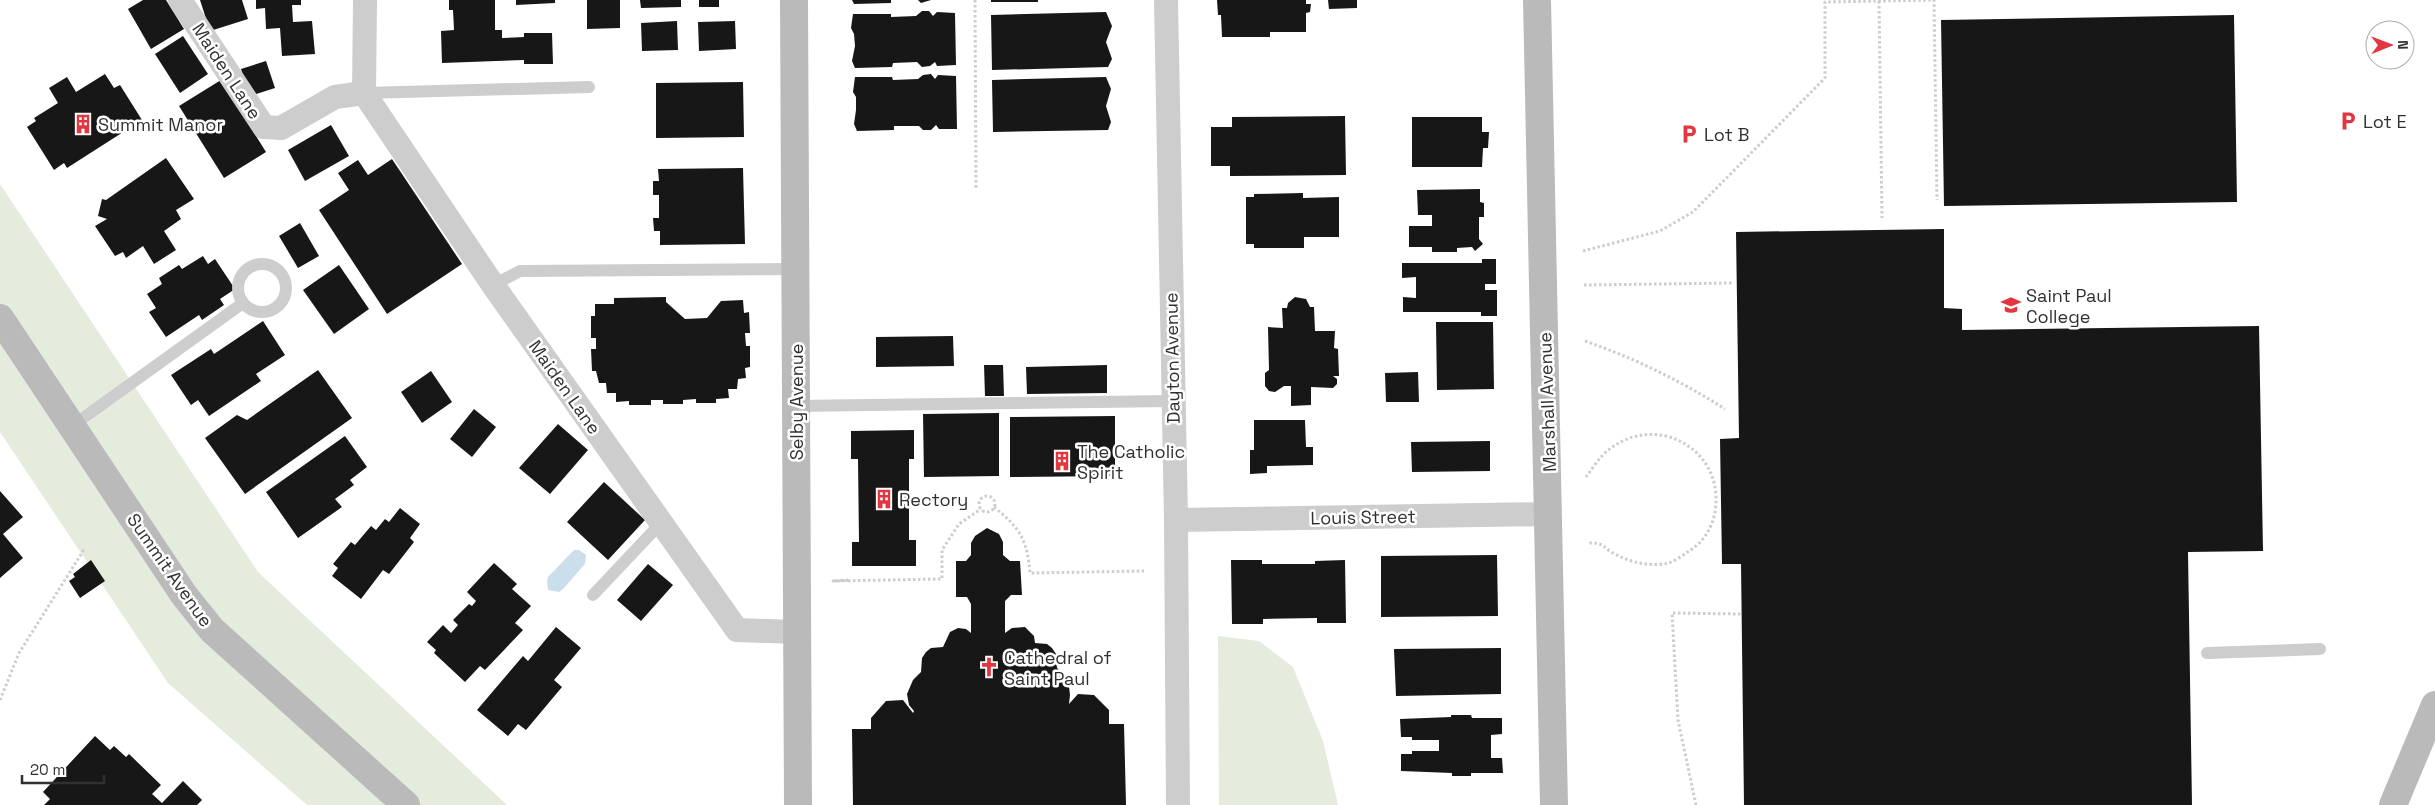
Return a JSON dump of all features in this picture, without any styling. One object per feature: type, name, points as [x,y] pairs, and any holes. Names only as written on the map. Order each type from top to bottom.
[{"type":"street","name":"Maiden Lane","points":[[180,0],[264,127],[281,128],[335,97],[364,93],[493,286],[737,630],[796,632]]},
{"type":"street","points":[[364,93],[365,0]]},
{"type":"street","name":"Selby Avenue","points":[[794,0],[797,269],[795,406],[798,805]]},
{"type":"street","name":"Dayton Avenue","points":[[1166,0],[1176,520],[1178,805]]},
{"type":"street","name":"Marshall Avenue","points":[[1537,0],[1554,805]]},
{"type":"street","name":"Summit Avenue","points":[[0,318],[184,595],[212,630],[406,805]]},
{"type":"street","name":"Louis Street","points":[[1176,520],[1549,514]]},
{"type":"street","points":[[2393,805],[2435,705]]},
{"type":"lane","points":[[364,93],[588,87]]},
{"type":"lane","points":[[493,286],[520,271],[797,269]]},
{"type":"lane","points":[[72,426],[243,303]]},
{"type":"lane","points":[[795,406],[1173,401]]},
{"type":"lane","points":[[593,595],[661,523]]},
{"type":"lane","points":[[2207,653],[2320,649]]},
{"type":"path","points":[[975,0],[976,190]]},
{"type":"path","points":[[1583,251],[1660,231],[1693,212],[1825,78],[1825,2],[1934,0],[1937,200]]},
{"type":"path","points":[[1878,1],[1882,218]]},
{"type":"path","points":[[1584,285],[1733,283]]},
{"type":"path","points":[[1584,341],[1614,351],[1682,383],[1724,408]]},
{"type":"path","points":[[1586,477],[1602,456],[1623,440],[1644,433],[1664,435],[1679,440],[1700,456],[1712,473],[1717,498],[1712,524],[1698,546],[1670,562],[1648,564],[1631,561],[1615,555],[1598,542],[1587,543]]},
{"type":"path","points":[[848,580],[833,581],[942,579],[942,550],[959,524],[981,509],[990,511],[994,507],[994,500],[987,495],[980,500],[981,509]]},
{"type":"path","points":[[994,507],[1015,523],[1028,547],[1030,573],[1144,571]]},
{"type":"path","points":[[0,700],[19,653],[85,548]]},
{"type":"path","points":[[1696,805],[1678,720],[1672,613],[1741,614]]},
{"type":"shaded area","points":[[0,184],[258,572],[507,805],[307,805],[168,683],[0,432]]},
{"type":"shaded area","points":[[1218,636],[1259,641],[1293,667],[1323,741],[1338,805],[1219,805]]},
{"type":"water","points":[[574,550],[579,550],[586,555],[585,564],[559,592],[548,590],[548,577]]},
{"type":"building","points":[[143,0],[166,0],[184,29],[151,49],[128,9]]},
{"type":"building","points":[[200,0],[242,0],[248,19],[210,31]]},
{"type":"building","points":[[256,0],[301,0],[301,5],[292,5],[293,22],[312,21],[315,54],[282,56],[280,28],[266,29],[265,8],[256,9]]},
{"type":"building","points":[[449,0],[495,0],[495,30],[502,30],[502,38],[524,37],[524,33],[552,33],[553,64],[524,64],[524,60],[442,63],[441,31],[454,30],[453,10],[449,10]]},
{"type":"building","points":[[516,0],[555,0],[555,3],[516,5]]},
{"type":"building","points":[[587,0],[620,0],[620,28],[587,29]]},
{"type":"building","points":[[640,0],[681,0],[681,7],[641,8]]},
{"type":"building","points":[[699,0],[719,0],[719,7],[699,7]]},
{"type":"building","points":[[852,0],[891,0],[891,3],[854,4]]},
{"type":"building","points":[[918,0],[931,0],[921,3]]},
{"type":"building","points":[[991,0],[1038,0],[1038,2],[991,2]]},
{"type":"building","points":[[1217,0],[1306,0],[1306,4],[1311,4],[1310,12],[1306,13],[1306,32],[1270,32],[1270,37],[1222,37],[1221,15],[1218,15]]},
{"type":"building","points":[[1328,0],[1357,0],[1357,8],[1329,9]]},
{"type":"building","points":[[922,11],[929,11],[933,16],[937,12],[955,13],[956,65],[937,66],[935,62],[930,66],[922,67],[917,62],[893,63],[892,67],[855,68],[852,61],[855,46],[854,34],[851,28],[853,14],[891,14],[891,17],[916,16]]},
{"type":"building","points":[[1106,12],[1112,26],[1106,42],[1112,59],[1108,67],[992,70],[991,15]]},
{"type":"building","points":[[2234,15],[2237,202],[1944,206],[1941,20]]},
{"type":"building","points":[[677,21],[678,50],[642,51],[641,23]]},
{"type":"building","points":[[735,21],[736,49],[699,51],[698,22]]},
{"type":"building","points":[[183,36],[208,74],[180,93],[155,54]]},
{"type":"building","points":[[266,61],[275,88],[250,96],[241,69]]},
{"type":"building","name":"Summit Manor","points":[[105,74],[114,88],[120,85],[142,120],[67,168],[64,163],[54,170],[27,127],[36,121],[34,118],[58,103],[49,88],[67,77],[76,92]]},
{"type":"building","points":[[931,74],[935,79],[938,75],[956,76],[957,129],[939,129],[936,125],[931,130],[923,130],[919,126],[894,126],[894,130],[857,131],[854,124],[856,110],[856,97],[853,92],[855,77],[892,77],[893,80],[918,79],[923,75]]},
{"type":"building","points":[[1106,77],[1111,89],[1106,106],[1111,122],[1108,130],[993,132],[992,80]]},
{"type":"building","points":[[221,80],[266,152],[224,178],[179,106]]},
{"type":"building","points":[[743,82],[744,137],[656,138],[656,83]]},
{"type":"building","points":[[1345,116],[1346,175],[1230,176],[1230,166],[1211,166],[1211,127],[1232,127],[1232,117]]},
{"type":"building","points":[[1412,117],[1482,117],[1482,132],[1489,132],[1488,148],[1483,148],[1482,167],[1412,167]]},
{"type":"building","points":[[331,125],[349,156],[305,181],[288,150]]},
{"type":"building","points":[[166,158],[194,199],[176,210],[181,219],[164,231],[176,250],[154,264],[143,246],[126,258],[123,252],[115,256],[95,226],[107,219],[98,216],[102,199],[106,200]]},
{"type":"building","points":[[392,159],[462,264],[387,314],[319,210],[349,190],[338,173],[358,160],[368,175]]},
{"type":"building","points":[[743,168],[745,244],[660,245],[660,231],[654,231],[653,218],[659,218],[659,195],[653,195],[653,181],[659,181],[658,169]]},
{"type":"building","points":[[1480,189],[1480,202],[1484,203],[1484,217],[1479,217],[1479,239],[1483,244],[1475,251],[1472,247],[1457,248],[1457,252],[1432,252],[1432,247],[1409,247],[1409,226],[1432,226],[1432,215],[1418,215],[1417,190]]},
{"type":"building","points":[[1303,193],[1303,198],[1339,197],[1339,237],[1304,237],[1304,248],[1254,248],[1254,244],[1246,244],[1246,197],[1254,197],[1254,194]]},
{"type":"building","points":[[300,223],[319,256],[298,268],[279,236]]},
{"type":"building","points":[[1944,229],[1944,308],[1962,309],[1962,330],[2259,326],[2263,551],[2188,552],[2192,805],[1744,805],[1741,564],[1722,564],[1720,439],[1739,438],[1736,232]]},
{"type":"building","points":[[203,256],[208,264],[215,259],[235,289],[220,299],[224,305],[202,320],[199,315],[166,337],[149,312],[156,308],[147,294],[162,284],[159,278],[179,265],[182,269]]},
{"type":"building","points":[[1482,259],[1496,259],[1496,284],[1485,284],[1485,290],[1497,290],[1497,316],[1481,316],[1481,312],[1403,312],[1403,297],[1416,298],[1416,277],[1402,278],[1402,263],[1482,263]]},
{"type":"building","points":[[339,265],[369,309],[334,334],[303,290]]},
{"type":"building","points":[[666,297],[666,302],[685,319],[707,318],[721,301],[743,300],[744,313],[749,312],[750,333],[745,333],[746,346],[750,346],[750,367],[745,368],[746,378],[738,379],[737,389],[728,389],[729,398],[716,399],[716,403],[696,403],[696,399],[683,400],[683,404],[663,404],[663,400],[651,400],[651,405],[629,405],[629,401],[616,402],[616,393],[607,393],[606,383],[599,383],[596,371],[592,371],[591,349],[596,349],[596,338],[591,338],[591,316],[595,316],[595,304],[614,304],[614,298]]},
{"type":"building","points":[[1295,297],[1306,299],[1310,307],[1314,307],[1315,331],[1335,331],[1334,348],[1338,349],[1339,376],[1333,376],[1337,379],[1337,384],[1333,388],[1311,387],[1311,405],[1291,406],[1291,386],[1284,386],[1275,392],[1269,391],[1265,386],[1265,373],[1269,370],[1268,327],[1283,328],[1282,308],[1287,308],[1288,303]]},
{"type":"building","points":[[263,321],[285,355],[256,374],[261,381],[209,416],[198,400],[191,405],[171,375],[211,349],[214,354]]},
{"type":"building","points":[[1436,322],[1493,322],[1494,389],[1437,390]]},
{"type":"building","points":[[953,336],[954,366],[876,367],[876,337]]},
{"type":"building","points":[[984,365],[1003,365],[1004,396],[985,396]]},
{"type":"building","points":[[1107,365],[1107,393],[1027,394],[1026,367]]},
{"type":"building","points":[[318,370],[352,418],[245,494],[205,438],[237,415],[247,420]]},
{"type":"building","points":[[431,371],[452,402],[422,423],[401,392]]},
{"type":"building","points":[[1418,372],[1419,402],[1386,402],[1385,373]]},
{"type":"building","points":[[474,409],[496,427],[472,457],[450,439]]},
{"type":"building","points":[[999,413],[999,476],[924,477],[923,414]]},
{"type":"building","name":"The Catholic Spirit","points":[[1115,416],[1115,476],[1010,477],[1010,417]]},
{"type":"building","points":[[1254,420],[1305,420],[1306,447],[1313,447],[1313,465],[1267,466],[1267,473],[1250,474],[1250,450],[1254,450]]},
{"type":"building","points":[[558,424],[588,450],[550,494],[519,468]]},
{"type":"building","name":"Rectory","points":[[914,430],[914,459],[909,459],[909,540],[916,540],[916,566],[852,566],[852,542],[859,542],[858,459],[851,459],[851,431]]},
{"type":"building","points":[[345,436],[367,467],[350,480],[354,485],[335,499],[342,507],[298,538],[266,492]]},
{"type":"building","points":[[1490,441],[1490,471],[1412,472],[1411,442]]},
{"type":"building","points":[[604,482],[645,520],[608,560],[567,522]]},
{"type":"building","points":[[0,491],[23,517],[3,534],[23,558],[0,578]]},
{"type":"building","points":[[400,508],[420,524],[410,538],[414,542],[389,574],[383,570],[361,599],[332,576],[338,568],[333,564],[351,542],[355,545],[371,526],[376,530],[385,519],[389,522]]},
{"type":"building","name":"Cathedral of Saint Paul","points":[[987,528],[999,534],[1003,542],[1003,555],[1010,561],[1020,561],[1022,595],[1011,595],[1005,601],[1005,633],[1012,628],[1025,627],[1034,636],[1035,643],[1047,644],[1052,648],[1056,654],[1057,668],[1068,678],[1069,704],[1078,694],[1094,695],[1109,710],[1109,724],[1124,724],[1126,805],[853,805],[852,729],[871,729],[871,718],[886,701],[903,700],[913,713],[914,711],[909,705],[907,694],[913,680],[921,672],[922,658],[926,652],[931,648],[943,647],[950,632],[958,628],[966,629],[971,633],[971,604],[967,597],[956,597],[956,561],[966,561],[971,555],[971,543],[975,536]]},
{"type":"building","points":[[1497,555],[1498,616],[1381,617],[1381,556]]},
{"type":"building","points":[[91,560],[105,581],[80,598],[69,581],[75,577],[73,574]]},
{"type":"building","points":[[1231,560],[1262,560],[1262,564],[1315,564],[1315,561],[1345,560],[1346,623],[1317,623],[1317,618],[1263,619],[1263,624],[1232,624]]},
{"type":"building","points":[[494,563],[517,584],[512,589],[531,606],[515,623],[523,630],[485,670],[480,666],[465,682],[434,653],[436,650],[427,642],[443,625],[451,633],[458,625],[453,620],[469,604],[472,606],[476,601],[467,592]]},
{"type":"building","points":[[648,564],[673,585],[641,621],[617,600]]},
{"type":"building","points":[[556,627],[581,648],[554,680],[562,687],[526,730],[518,724],[508,736],[477,710],[523,656],[528,661]]},
{"type":"building","points":[[1501,648],[1501,694],[1396,696],[1394,649]]},
{"type":"building","points":[[1451,715],[1471,715],[1472,718],[1502,718],[1502,734],[1491,735],[1491,758],[1502,758],[1503,773],[1471,773],[1471,776],[1452,776],[1452,773],[1401,771],[1401,754],[1412,754],[1412,751],[1439,751],[1439,740],[1412,740],[1412,737],[1401,737],[1400,719],[1451,717]]},
{"type":"building","points":[[95,736],[110,750],[114,746],[126,757],[129,754],[161,785],[152,794],[162,803],[183,781],[202,800],[197,805],[44,805],[50,799],[43,792]]},
{"type":"place","name":"Lot E","points":[[2348,121]]},
{"type":"place","name":"Summit Manor","points":[[83,124]]},
{"type":"place","name":"Lot B","points":[[1689,134]]},
{"type":"place","name":"Saint Paul College","points":[[2011,305]]},
{"type":"place","name":"The Catholic Spirit","points":[[1062,461]]},
{"type":"place","name":"Rectory","points":[[884,499]]},
{"type":"place","name":"Cathedral of Saint Paul","points":[[989,667]]}]
